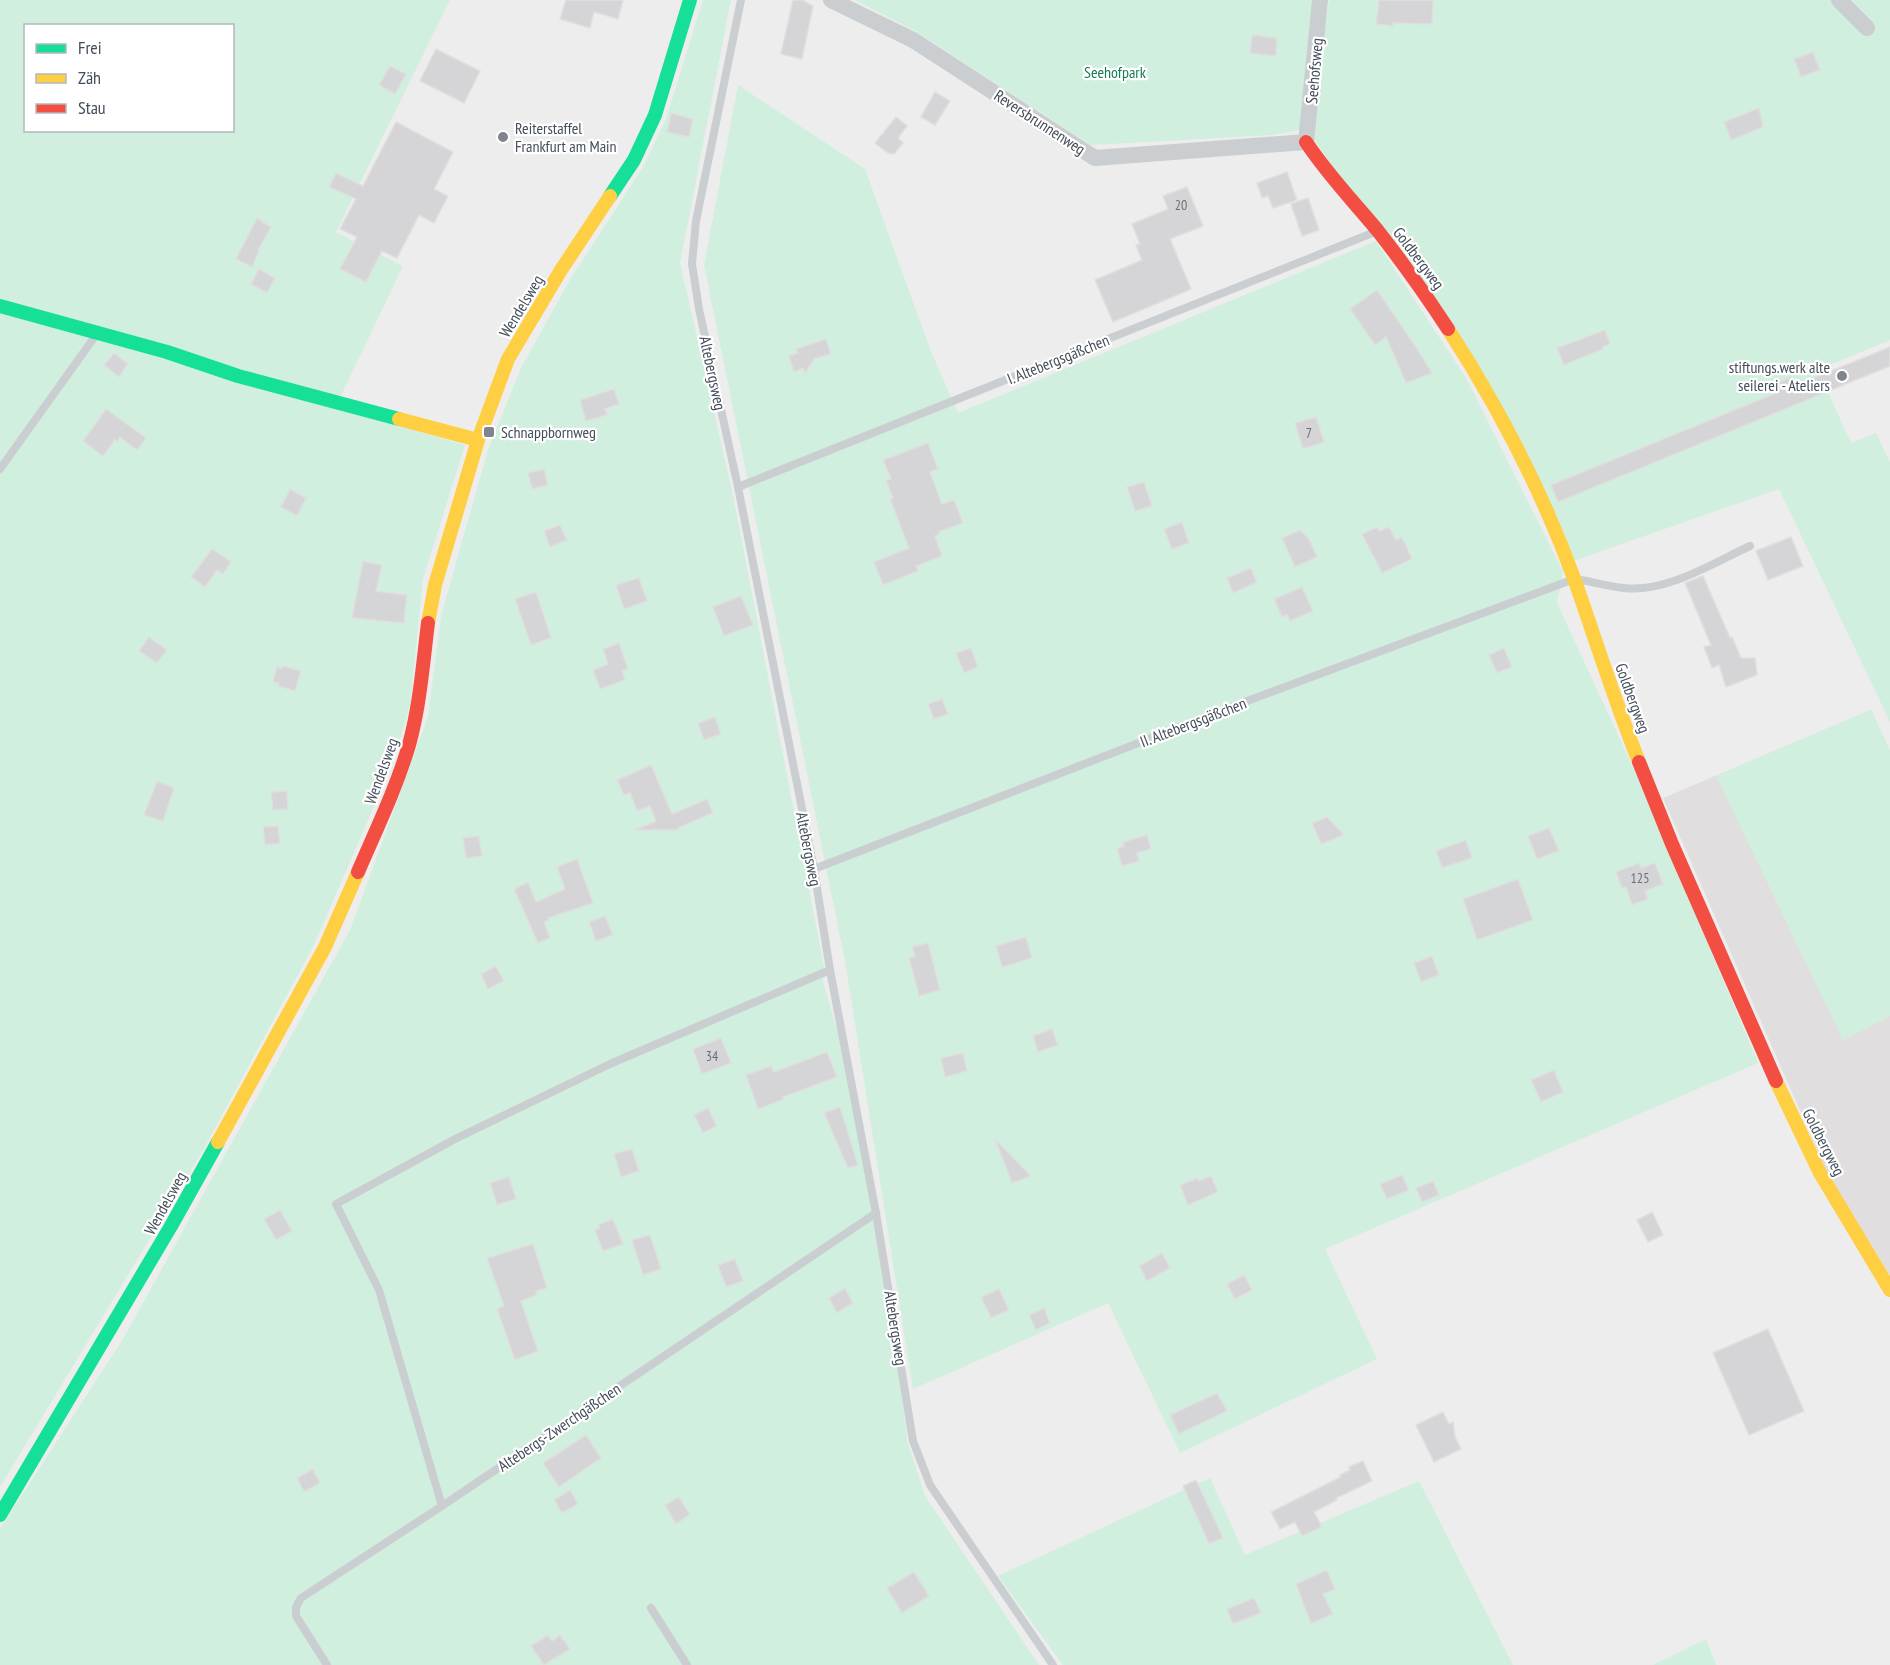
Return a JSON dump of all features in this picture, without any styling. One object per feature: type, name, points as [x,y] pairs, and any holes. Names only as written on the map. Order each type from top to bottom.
[{"type":"street","name":"Wendelsweg","points":[[0,1515],[171,1226],[324,947],[388,804],[409,744],[435,585],[478,440],[508,359],[561,270],[634,160],[656,115],[690,0]]},
{"type":"street","name":"Reversbrunnenweg","points":[[831,0],[913,40],[1095,158],[1306,142]]},
{"type":"street","name":"Seehofsweg","points":[[1306,142],[1320,0]]},
{"type":"street","points":[[1839,0],[1867,28]]},
{"type":"street","name":"Goldbergweg","points":[[1306,142],[1419,284],[1473,367],[1508,430],[1574,579],[1626,730],[1664,824],[1784,1099],[1820,1173],[1890,1290]]},
{"type":"street","points":[[0,306],[167,352],[238,376],[478,440]]},
{"type":"lane","name":"Altebergsweg","points":[[741,0],[696,221],[692,264],[699,309],[738,487],[814,869],[830,970],[876,1213],[913,1441],[930,1485],[1053,1665]]},
{"type":"lane","name":"I. Altebergsgäßchen","points":[[738,487],[1378,231]]},
{"type":"lane","points":[[0,469],[98,332]]},
{"type":"lane","points":[[1574,579],[1625,588],[1664,584],[1750,546]]},
{"type":"lane","name":"II. Altebergsgäßchen","points":[[814,869],[1231,707],[1574,579]]},
{"type":"lane","points":[[442,1506],[379,1290],[336,1204],[455,1139],[612,1063],[830,970]]},
{"type":"lane","name":"Altebergs-Zwerchgäßchen","points":[[324,1664],[296,1616],[296,1607],[301,1598],[442,1506],[876,1213]]},
{"type":"lane","points":[[651,1608],[687,1665]]},
{"type":"shaded area","points":[[1871,710],[1890,751],[1890,1276],[1827,1172],[1663,798]]},
{"type":"green space","points":[[0,0],[450,0],[336,232],[403,266],[335,408],[465,445],[423,579],[410,706],[392,765],[313,947],[202,1152],[0,1487]]},
{"type":"green space","points":[[703,0],[731,0],[680,263],[733,495],[824,967],[823,981],[854,1089],[880,1239],[908,1444],[925,1496],[1039,1665],[0,1665],[0,1529],[123,1339],[350,930],[428,717],[441,616],[488,450],[521,368],[571,278],[643,167],[666,119]]},
{"type":"green space","name":"Seehofpark","points":[[855,0],[1315,0],[1304,129],[1273,135],[1091,145],[915,31]]},
{"type":"green space","points":[[1329,0],[1890,0],[1890,340],[1818,370],[1851,443],[1876,433],[1890,462],[1890,722],[1779,489],[1573,561],[1512,431],[1311,135]]},
{"type":"green space","points":[[738,85],[865,169],[930,349],[958,413],[1376,241],[1466,378],[1563,572],[1557,603],[1642,787],[1758,1063],[1325,1249],[1377,1359],[1180,1453],[1108,1303],[913,1389],[845,961],[704,265]]},
{"type":"green space","points":[[1871,710],[1890,750],[1890,1016],[1843,1040],[1716,776]]},
{"type":"green space","points":[[1210,1478],[1245,1555],[1419,1481],[1513,1665],[1063,1665],[998,1576]]},
{"type":"green space","points":[[1706,1639],[1716,1665],[1653,1665]]},
{"type":"building","points":[[566,0],[623,0],[618,19],[594,12],[590,28],[560,19]]},
{"type":"building","points":[[793,0],[802,0],[813,6],[802,59],[781,54]]},
{"type":"building","points":[[1379,0],[1433,0],[1432,24],[1393,23],[1393,26],[1376,24]]},
{"type":"building","points":[[1252,35],[1277,38],[1276,56],[1250,53]]},
{"type":"building","points":[[436,49],[480,71],[464,103],[420,81]]},
{"type":"building","points":[[1813,52],[1820,70],[1801,77],[1794,59]]},
{"type":"building","points":[[390,66],[406,74],[395,94],[379,85]]},
{"type":"building","points":[[935,92],[950,101],[935,125],[921,117]]},
{"type":"building","points":[[1759,108],[1763,127],[1731,140],[1724,122]]},
{"type":"building","points":[[671,113],[693,119],[689,137],[667,132]]},
{"type":"building","points":[[896,117],[907,126],[898,138],[903,143],[894,154],[888,153],[875,143]]},
{"type":"building","points":[[396,122],[453,152],[434,189],[448,196],[434,223],[419,215],[397,258],[382,251],[366,282],[340,269],[357,237],[340,229],[356,199],[329,187],[336,173],[363,186]]},
{"type":"building","points":[[1287,172],[1297,200],[1273,208],[1268,196],[1262,198],[1257,183]]},
{"type":"building","points":[[1187,187],[1203,226],[1170,239],[1191,289],[1113,322],[1095,280],[1142,260],[1136,245],[1140,244],[1132,224],[1168,209],[1163,196]]},
{"type":"building","points":[[1308,198],[1319,230],[1302,236],[1291,204]]},
{"type":"building","points":[[257,218],[271,227],[258,250],[252,267],[236,259]]},
{"type":"building","points":[[259,269],[275,278],[267,293],[251,284]]},
{"type":"building","points":[[1377,290],[1432,373],[1406,383],[1386,337],[1375,345],[1350,309]]},
{"type":"building","points":[[1605,330],[1610,344],[1564,365],[1557,348]]},
{"type":"building","points":[[826,339],[831,354],[814,359],[805,374],[803,368],[794,372],[789,356],[798,353],[796,349]]},
{"type":"building","points":[[1890,347],[1890,366],[1558,502],[1551,485],[1776,393],[1773,385],[1791,377],[1794,386]]},
{"type":"building","points":[[114,353],[128,364],[119,377],[104,365]]},
{"type":"building","points":[[614,389],[619,404],[605,409],[607,415],[586,421],[580,400]]},
{"type":"building","points":[[106,409],[146,438],[137,450],[120,437],[103,456],[83,441]]},
{"type":"building","points":[[1316,417],[1324,442],[1303,449],[1295,423]]},
{"type":"building","points":[[928,443],[938,469],[930,472],[942,504],[954,500],[963,523],[939,532],[940,534],[935,536],[942,556],[916,566],[918,571],[883,585],[874,562],[909,548],[890,499],[893,498],[886,480],[891,479],[883,460]]},
{"type":"building","points":[[544,469],[548,485],[532,489],[528,473]]},
{"type":"building","points":[[1144,482],[1152,506],[1135,511],[1127,487]]},
{"type":"building","points":[[290,489],[306,498],[297,516],[281,507]]},
{"type":"building","points":[[1182,522],[1189,543],[1172,549],[1164,529]]},
{"type":"building","points":[[560,525],[567,540],[550,547],[544,531]]},
{"type":"building","points":[[1377,527],[1379,531],[1389,527],[1396,540],[1402,537],[1412,559],[1382,573],[1362,534]]},
{"type":"building","points":[[1300,530],[1309,539],[1317,557],[1295,567],[1282,538]]},
{"type":"building","points":[[1791,537],[1803,566],[1768,580],[1756,551]]},
{"type":"building","points":[[212,549],[231,562],[223,574],[217,570],[205,587],[191,577]]},
{"type":"building","points":[[363,561],[382,565],[376,591],[407,595],[404,623],[352,618]]},
{"type":"building","points":[[1251,568],[1257,582],[1233,593],[1227,578]]},
{"type":"building","points":[[1703,576],[1741,658],[1755,658],[1757,675],[1726,687],[1719,665],[1712,668],[1704,647],[1711,645],[1685,583]]},
{"type":"building","points":[[639,578],[647,601],[624,609],[616,585]]},
{"type":"building","points":[[1302,587],[1313,611],[1290,621],[1287,615],[1282,617],[1274,599]]},
{"type":"building","points":[[536,592],[551,638],[531,645],[515,599]]},
{"type":"building","points":[[741,596],[753,625],[724,636],[713,607]]},
{"type":"building","points":[[149,637],[167,650],[157,663],[139,651]]},
{"type":"building","points":[[619,643],[628,669],[622,671],[625,680],[600,689],[593,670],[608,664],[603,649]]},
{"type":"building","points":[[971,648],[978,667],[964,673],[956,653]]},
{"type":"building","points":[[1504,648],[1512,667],[1497,673],[1489,655]]},
{"type":"building","points":[[283,666],[301,671],[295,691],[278,686],[279,683],[273,682],[277,667],[282,669]]},
{"type":"building","points":[[942,699],[948,714],[934,719],[928,704]]},
{"type":"building","points":[[715,717],[721,734],[704,740],[698,723]]},
{"type":"building","points":[[651,765],[672,814],[707,799],[713,813],[678,828],[679,830],[635,830],[656,821],[650,806],[637,811],[630,793],[624,795],[617,780]]},
{"type":"building","points":[[157,781],[174,788],[163,821],[144,815]]},
{"type":"building","points":[[287,791],[288,809],[273,810],[271,792]]},
{"type":"building","points":[[1327,817],[1344,835],[1321,844],[1312,823]]},
{"type":"building","points":[[278,826],[280,843],[265,845],[263,827]]},
{"type":"building","points":[[1549,828],[1559,851],[1537,859],[1528,836]]},
{"type":"building","points":[[1147,835],[1151,849],[1137,853],[1139,861],[1122,866],[1117,849],[1124,846],[1123,842]]},
{"type":"building","points":[[479,836],[482,856],[466,858],[463,838]]},
{"type":"building","points":[[1466,840],[1472,858],[1442,868],[1436,851]]},
{"type":"building","points":[[577,859],[593,903],[548,918],[549,920],[544,922],[550,938],[538,943],[514,889],[528,882],[536,902],[565,889],[557,867]]},
{"type":"building","points":[[1639,863],[1641,868],[1655,863],[1663,884],[1645,891],[1648,899],[1632,905],[1626,887],[1622,888],[1616,872]]},
{"type":"building","points":[[1518,879],[1533,920],[1477,940],[1463,899]]},
{"type":"building","points":[[605,916],[613,935],[596,941],[589,922]]},
{"type":"building","points":[[1026,937],[1032,958],[1002,967],[996,946]]},
{"type":"building","points":[[928,943],[940,990],[919,996],[909,958],[915,956],[912,947]]},
{"type":"building","points":[[1432,956],[1439,975],[1421,982],[1414,963]]},
{"type":"building","points":[[496,966],[504,981],[488,989],[481,974]]},
{"type":"building","points":[[1052,1029],[1058,1045],[1038,1052],[1033,1036]]},
{"type":"building","points":[[721,1038],[731,1063],[702,1074],[693,1049]]},
{"type":"building","points":[[827,1052],[837,1077],[758,1109],[746,1075],[771,1066],[774,1072]]},
{"type":"building","points":[[963,1053],[967,1071],[945,1077],[941,1058]]},
{"type":"building","points":[[1554,1070],[1563,1092],[1541,1102],[1531,1080]]},
{"type":"building","points":[[840,1107],[858,1165],[848,1168],[824,1113]]},
{"type":"building","points":[[708,1108],[717,1126],[703,1133],[694,1115]]},
{"type":"building","points":[[995,1139],[1031,1176],[1012,1183]]},
{"type":"building","points":[[632,1149],[639,1171],[621,1177],[614,1154]]},
{"type":"building","points":[[1402,1175],[1409,1190],[1387,1199],[1380,1184]]},
{"type":"building","points":[[1211,1176],[1218,1192],[1188,1205],[1180,1185]]},
{"type":"building","points":[[509,1177],[516,1199],[497,1205],[490,1183]]},
{"type":"building","points":[[1433,1181],[1439,1195],[1422,1202],[1416,1188]]},
{"type":"building","points":[[280,1210],[292,1231],[276,1240],[264,1219]]},
{"type":"building","points":[[1652,1212],[1663,1235],[1648,1242],[1637,1220]]},
{"type":"building","points":[[613,1219],[623,1244],[603,1251],[595,1230],[599,1228],[598,1225]]},
{"type":"building","points":[[650,1235],[661,1269],[643,1275],[632,1240]]},
{"type":"building","points":[[533,1244],[547,1288],[536,1291],[537,1295],[521,1301],[538,1351],[515,1360],[497,1309],[504,1306],[487,1258]]},
{"type":"building","points":[[1162,1253],[1170,1268],[1147,1281],[1139,1266]]},
{"type":"building","points":[[735,1259],[743,1281],[726,1287],[718,1265]]},
{"type":"building","points":[[1244,1275],[1252,1290],[1235,1299],[1227,1284]]},
{"type":"building","points":[[845,1288],[853,1303],[837,1313],[829,1298]]},
{"type":"building","points":[[999,1289],[1009,1310],[991,1318],[981,1297]]},
{"type":"building","points":[[1044,1308],[1050,1323],[1036,1330],[1029,1315]]},
{"type":"building","points":[[1768,1329],[1804,1411],[1749,1435],[1713,1353]]},
{"type":"building","points":[[1217,1393],[1227,1411],[1179,1434],[1170,1415]]},
{"type":"building","points":[[1443,1412],[1449,1424],[1453,1422],[1455,1437],[1461,1449],[1434,1462],[1416,1425]]},
{"type":"building","points":[[586,1435],[601,1458],[559,1487],[543,1463]]},
{"type":"building","points":[[1363,1461],[1372,1481],[1336,1498],[1337,1500],[1314,1512],[1322,1527],[1302,1536],[1295,1522],[1280,1529],[1271,1512],[1341,1477],[1340,1475],[1350,1470],[1349,1467]]},
{"type":"building","points":[[313,1469],[320,1483],[304,1492],[297,1478]]},
{"type":"building","points":[[1196,1480],[1223,1538],[1209,1544],[1183,1486]]},
{"type":"building","points":[[570,1490],[578,1504],[562,1513],[554,1500]]},
{"type":"building","points":[[679,1497],[690,1515],[676,1524],[665,1505]]},
{"type":"building","points":[[1327,1570],[1335,1589],[1323,1594],[1333,1614],[1311,1624],[1296,1584]]},
{"type":"building","points":[[914,1572],[929,1596],[902,1613],[887,1588]]},
{"type":"building","points":[[1254,1598],[1261,1613],[1233,1624],[1227,1609]]},
{"type":"building","points":[[548,1635],[552,1641],[560,1635],[570,1649],[544,1665],[531,1646]]},
{"type":"traffic: fast","points":[[610,196],[634,160],[655,115],[690,0]]},
{"type":"traffic: fast","points":[[0,306],[167,352],[238,376],[399,419]]},
{"type":"traffic: fast","points":[[0,1515],[171,1226],[218,1142]]},
{"type":"traffic: slow","points":[[428,623],[435,585],[478,440],[508,359],[561,270],[610,196]]},
{"type":"traffic: slow","points":[[1448,329],[1502,420],[1549,516],[1575,581],[1639,762]]},
{"type":"traffic: slow","points":[[399,419],[478,440]]},
{"type":"traffic: slow","points":[[218,1142],[325,947],[358,872]]},
{"type":"traffic: slow","points":[[1776,1081],[1820,1173],[1890,1290]]},
{"type":"traffic: jam","points":[[1306,142],[1378,231],[1448,329]]},
{"type":"traffic: jam","points":[[358,872],[392,793],[409,745],[419,699],[428,623]]},
{"type":"traffic: jam","points":[[1639,762],[1672,844],[1776,1081]]},
{"type":"place","name":"Reiterstaffel Frankfurt am Main","points":[[503,137]]},
{"type":"place","name":"stiftungs.werk alte seilerei - Ateliers","points":[[1842,376]]},
{"type":"place","name":"Schnappbornweg","points":[[489,432]]}]
